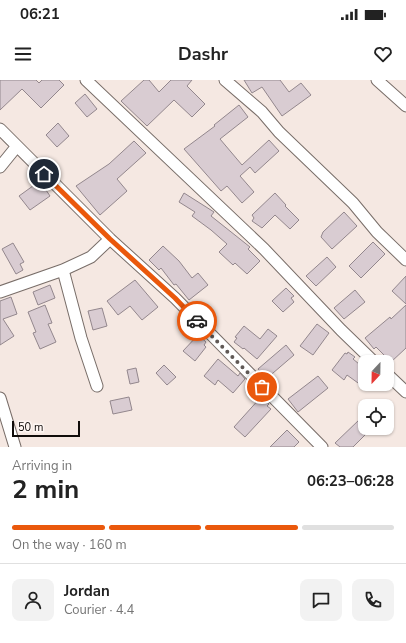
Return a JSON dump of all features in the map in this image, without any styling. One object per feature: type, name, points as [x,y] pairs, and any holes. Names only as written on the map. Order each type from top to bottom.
[{"type":"street","points":[[86,80],[264,249],[367,355]]},
{"type":"street","points":[[226,80],[262,112],[279,132],[353,203],[377,232],[406,260]]},
{"type":"street","points":[[377,80],[406,106]]},
{"type":"street","points":[[0,129],[110,239],[175,298],[322,447]]},
{"type":"street","points":[[0,167],[17,146]]},
{"type":"street","points":[[0,292],[63,270],[90,257],[110,239]]},
{"type":"street","points":[[63,270],[81,338],[97,386]]},
{"type":"street","points":[[394,381],[406,392]]},
{"type":"street","points":[[0,398],[15,447]]},
{"type":"building","points":[[0,80],[36,80],[39,83],[42,80],[59,80],[64,85],[41,108],[22,89],[0,110]]},
{"type":"building","points":[[144,80],[149,80],[159,92],[171,80],[192,80],[187,86],[205,104],[192,117],[174,100],[147,126],[121,101]]},
{"type":"building","points":[[244,80],[280,80],[289,92],[301,83],[311,95],[282,116],[262,87],[252,93]]},
{"type":"building","points":[[85,94],[97,109],[87,117],[75,103]]},
{"type":"building","points":[[239,105],[248,117],[220,139],[242,165],[269,140],[279,151],[255,173],[250,167],[240,176],[254,192],[242,203],[227,186],[221,191],[184,149],[215,126],[214,125]]},
{"type":"building","points":[[58,123],[69,136],[57,147],[46,135]]},
{"type":"building","points":[[134,141],[146,153],[117,179],[127,191],[100,215],[76,186],[109,164]]},
{"type":"building","points":[[37,183],[39,186],[42,184],[50,196],[30,210],[19,196]]},
{"type":"building","points":[[184,193],[214,212],[211,216],[250,247],[248,249],[260,261],[247,274],[235,263],[233,265],[219,252],[227,244],[192,216],[195,212],[179,202]]},
{"type":"building","points":[[275,193],[299,220],[290,229],[275,215],[262,228],[252,221],[254,218],[252,215]]},
{"type":"building","points":[[344,212],[357,226],[332,249],[321,237],[323,232]]},
{"type":"building","points":[[373,242],[385,254],[361,278],[349,266]]},
{"type":"building","points":[[13,243],[24,262],[20,264],[23,270],[16,274],[2,249]]},
{"type":"building","points":[[163,246],[179,261],[192,278],[198,273],[208,285],[189,300],[176,284],[174,285],[161,268],[159,270],[149,260]]},
{"type":"building","points":[[327,257],[336,267],[316,286],[306,276]]},
{"type":"building","points":[[406,276],[406,304],[392,291]]},
{"type":"building","points":[[135,280],[158,307],[142,320],[130,306],[118,315],[107,301]]},
{"type":"building","points":[[50,285],[55,298],[38,305],[33,292]]},
{"type":"building","points":[[286,288],[294,296],[291,298],[294,302],[283,312],[272,301]]},
{"type":"building","points":[[355,290],[365,302],[344,319],[334,308]]},
{"type":"building","points":[[11,297],[17,314],[3,319],[14,336],[0,345],[0,301]]},
{"type":"building","points":[[45,305],[52,323],[48,324],[56,342],[40,349],[33,333],[36,332],[28,312]]},
{"type":"building","points":[[406,305],[406,348],[394,359],[394,355],[384,355],[376,347],[374,349],[365,338],[390,317],[391,319]]},
{"type":"building","points":[[102,308],[107,326],[93,330],[88,311]]},
{"type":"building","points":[[317,324],[329,333],[313,355],[300,346]]},
{"type":"building","points":[[244,326],[260,339],[268,329],[277,336],[257,359],[234,342],[237,338],[235,337]]},
{"type":"building","points":[[198,335],[206,342],[204,345],[206,347],[195,361],[183,351]]},
{"type":"building","points":[[286,345],[294,355],[266,379],[258,369]]},
{"type":"building","points":[[348,352],[355,357],[353,359],[358,363],[358,383],[347,375],[344,380],[332,370],[345,353],[347,354]]},
{"type":"building","points":[[218,359],[238,376],[240,373],[245,379],[233,393],[218,380],[215,385],[204,376]]},
{"type":"building","points":[[164,365],[176,377],[167,385],[156,373]]},
{"type":"building","points":[[136,368],[139,382],[130,384],[127,370]]},
{"type":"building","points":[[318,376],[328,388],[298,412],[288,399]]},
{"type":"building","points":[[129,397],[132,410],[113,414],[110,401]]},
{"type":"building","points":[[261,397],[269,404],[267,406],[271,409],[245,437],[234,427]]},
{"type":"building","points":[[358,421],[358,435],[365,435],[353,447],[340,447],[335,443]]},
{"type":"building","points":[[287,430],[299,442],[294,447],[270,447]]},
{"type":"way so far","points":[[197,321],[262,387]]},
{"type":"route","points":[[44,174],[110,239],[175,298],[197,321]]}]
